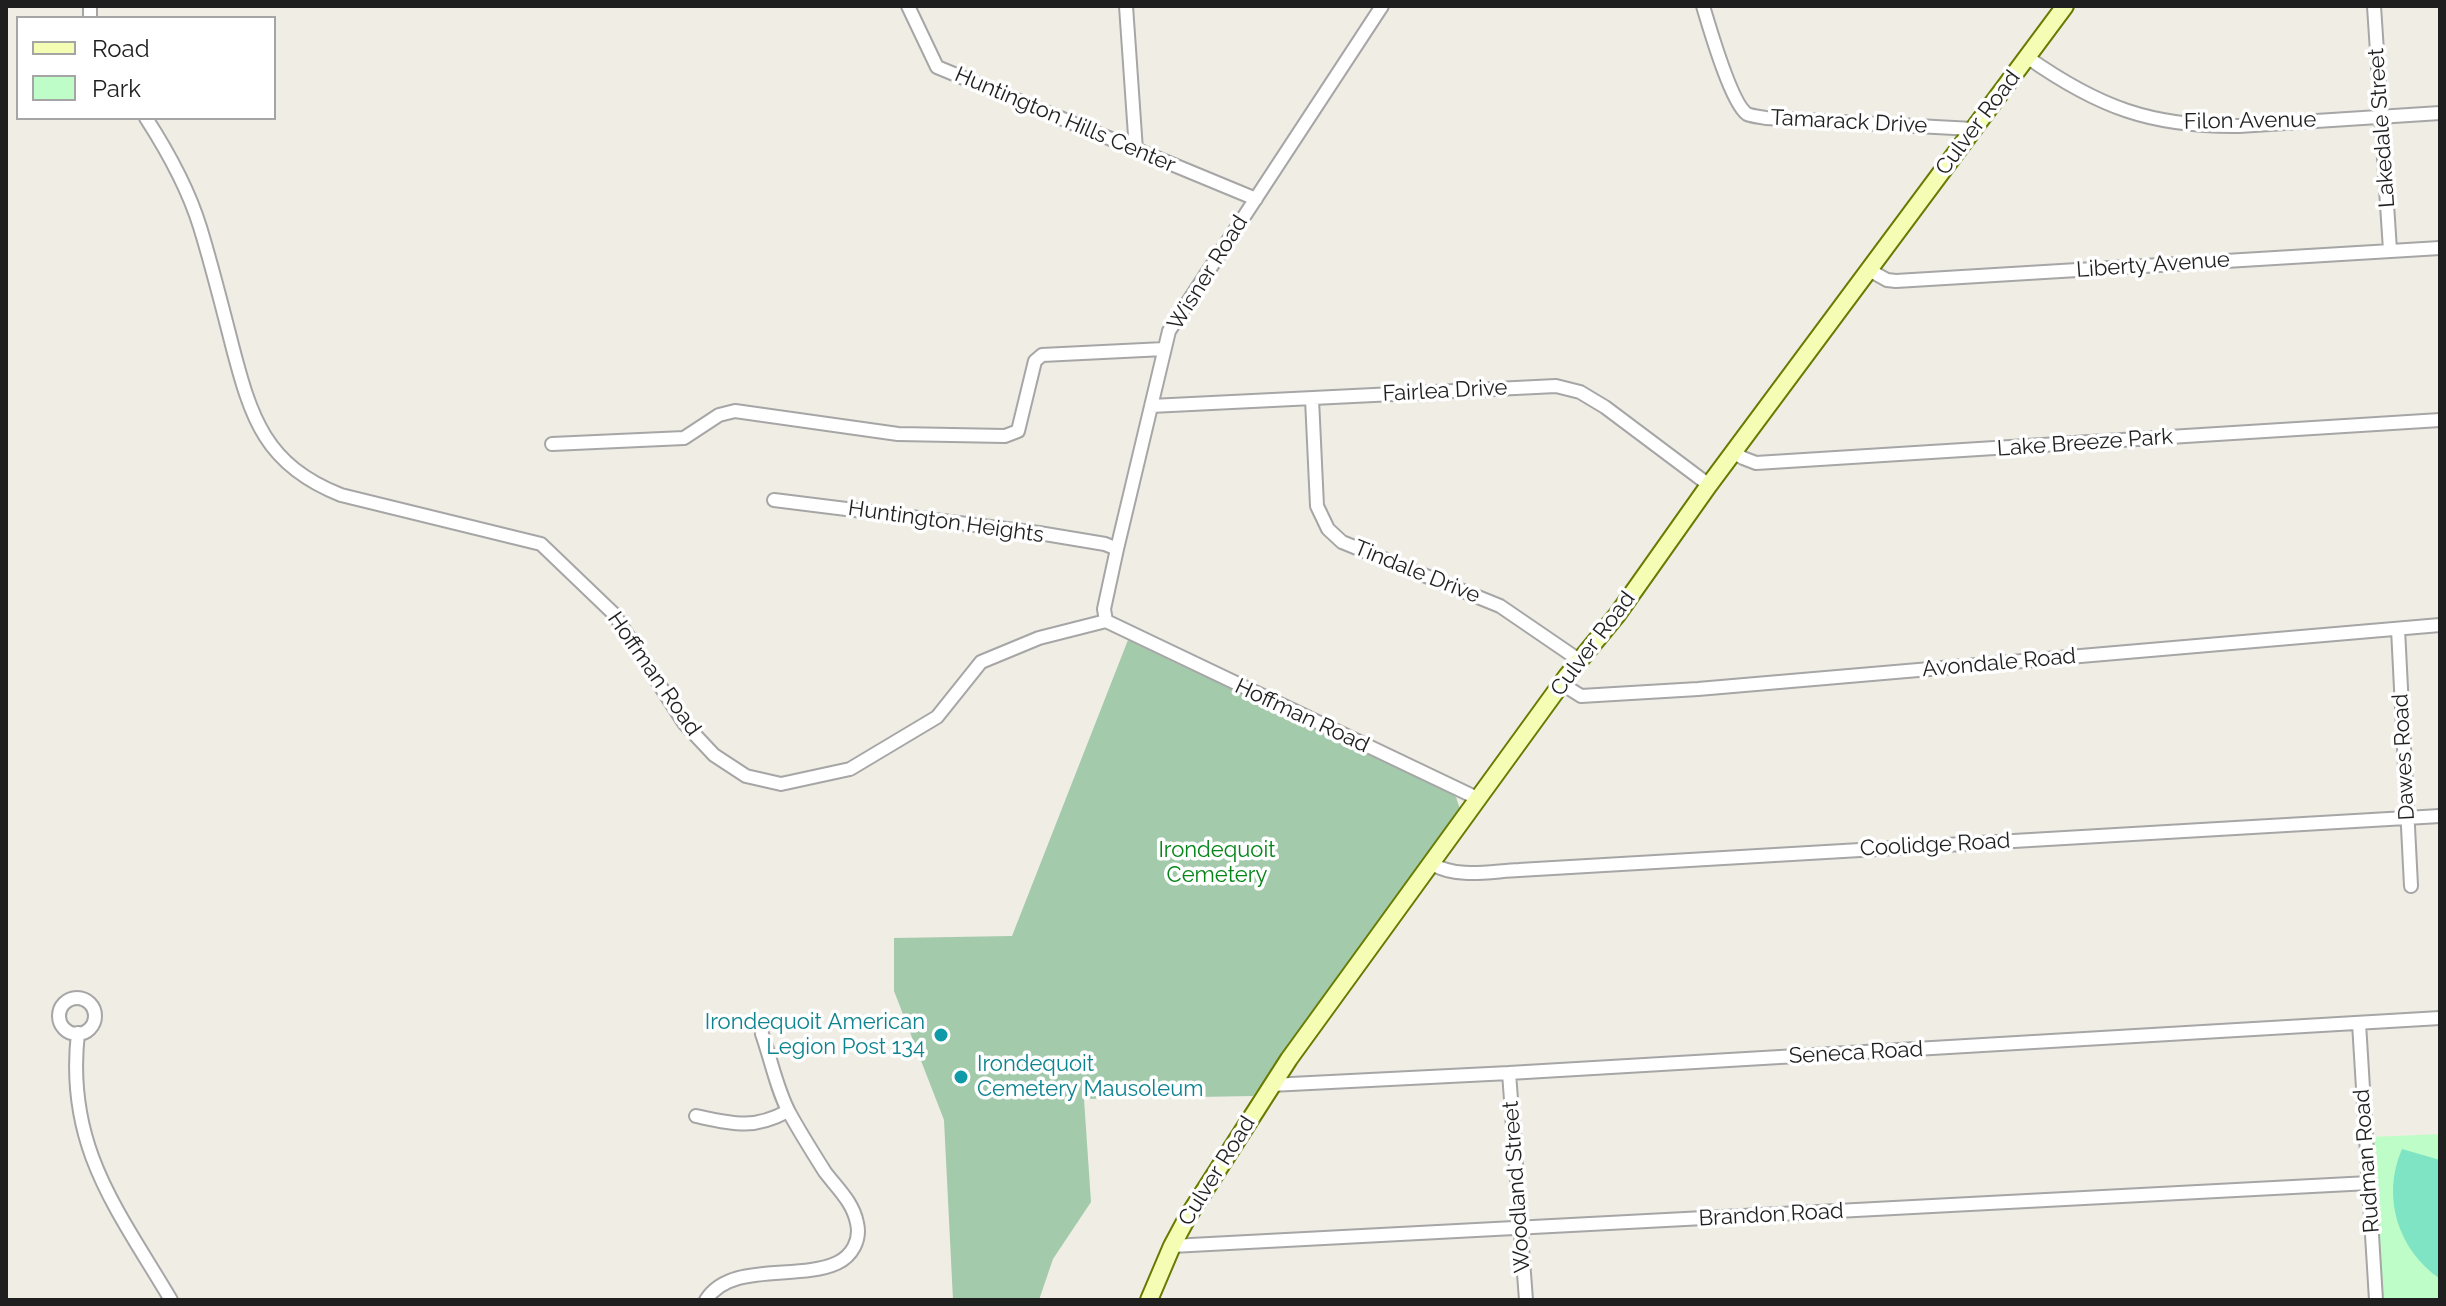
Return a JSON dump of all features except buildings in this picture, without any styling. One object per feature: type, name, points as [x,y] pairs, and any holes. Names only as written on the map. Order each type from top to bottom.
[{"type":"main road","name":"Culver Road","points":[[1149,1300],[1172,1246],[1199,1197],[1271,1085],[1579,660],[1617,615],[1733,452],[2027,57],[2059,8]]},
{"type":"street","name":"Huntington Hills Center","points":[[908,6],[937,67],[1256,199]]},
{"type":"street","points":[[1126,6],[1136,150]]},
{"type":"street","name":"Wisner Road","points":[[1106,621],[1104,609],[1117,549],[1169,331],[1382,6]]},
{"type":"street","name":"Tamarack Drive","points":[[1703,6],[1711,37],[1737,101],[1747,114],[1766,118],[1973,129]]},
{"type":"street","name":"Lakedale Street","points":[[2374,6],[2390,250]]},
{"type":"street","name":"Filon Avenue","points":[[2027,57],[2096,99],[2137,115],[2163,121],[2239,126],[2440,113]]},
{"type":"street","name":"Hoffman Road","points":[[147,120],[173,162],[199,224],[246,399],[273,448],[289,465],[312,481],[341,495],[541,544],[614,614],[684,723],[714,755],[746,776],[781,784],[850,769],[937,717],[981,662],[1039,638],[1106,621],[1479,799]]},
{"type":"street","name":"Liberty Avenue","points":[[1869,270],[1887,280],[1896,281],[2440,248]]},
{"type":"street","points":[[552,444],[684,438],[719,415],[735,411],[898,434],[1005,436],[1018,431],[1035,361],[1042,355],[1164,349]]},
{"type":"street","name":"Fairlea Drive","points":[[1151,406],[1546,385],[1572,389],[1588,396],[1709,485]]},
{"type":"street","name":"Tindale Drive","points":[[1312,399],[1317,506],[1323,522],[1334,536],[1358,550],[1500,606],[1579,660]]},
{"type":"street","name":"Lake Breeze Park","points":[[1733,452],[1756,463],[2440,420]]},
{"type":"street","name":"Huntington Heights","points":[[774,500],[1039,533],[1105,544],[1117,549]]},
{"type":"street","name":"Avondale Road","points":[[1562,684],[1581,696],[1668,691],[2440,625]]},
{"type":"street","name":"Dawes Road","points":[[2398,629],[2411,886]]},
{"type":"street","name":"Coolidge Road","points":[[1432,864],[1457,873],[2440,816]]},
{"type":"street","name":"Seneca Road","points":[[1271,1085],[2440,1018]]},
{"type":"street","name":"Rudman Road","points":[[2359,1023],[2376,1300]]},
{"type":"street","points":[[78,1033],[75,1079],[78,1112],[87,1148],[112,1200],[171,1300]]},
{"type":"street","points":[[706,1300],[714,1289],[729,1281],[826,1268],[849,1254],[857,1239],[855,1215],[846,1197],[814,1154],[788,1111],[762,1034]]},
{"type":"street","name":"Woodland Street","points":[[1509,1073],[1526,1300]]},
{"type":"street","points":[[696,1116],[745,1125],[788,1111]]},
{"type":"street","name":"Brandon Road","points":[[1172,1246],[2369,1183]]},
{"type":"green space","name":"Irondequoit Cemetery","points":[[1128,640],[1448,792],[1456,797],[1460,809],[1253,1096],[1084,1099],[1091,1202],[1053,1259],[1039,1300],[953,1300],[944,1120],[894,991],[894,938],[1012,936]]},
{"type":"green space","points":[[2440,1134],[2440,1300],[2379,1300],[2370,1137]]},
{"type":"green space","points":[[2402,1149],[2440,1160],[2440,1279],[2413,1253],[2397,1221],[2393,1185]]},
{"type":"place","name":"Irondequoit American Legion Post 134","points":[[941,1035]]},
{"type":"place","name":"Irondequoit Cemetery Mausoleum","points":[[961,1077]]}]
